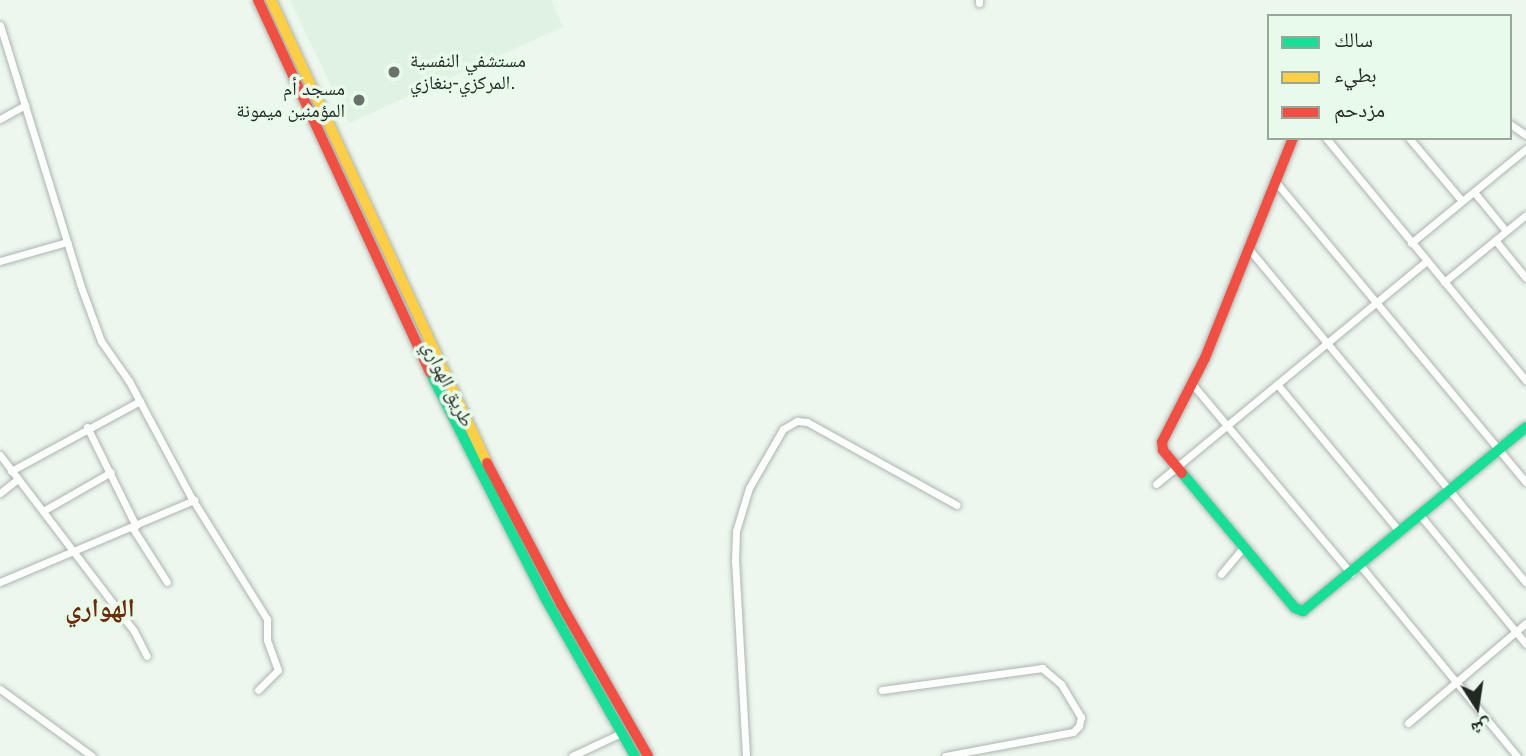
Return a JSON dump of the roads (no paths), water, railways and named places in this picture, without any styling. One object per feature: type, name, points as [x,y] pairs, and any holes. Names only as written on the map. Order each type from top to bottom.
[{"type":"main road","name":"طريق الهواري","points":[[258,0],[544,596],[635,756]]},
{"type":"main road","name":"طريق الهواري","points":[[271,0],[432,363],[561,604],[648,756]]},
{"type":"main road","points":[[1292,140],[1193,385],[1161,444],[1177,467],[1298,610],[1306,609],[1351,573],[1526,427]]},
{"type":"street","points":[[1,29],[67,242],[101,341],[140,401],[194,500],[267,619],[267,640],[278,670],[258,690]]},
{"type":"street","points":[[0,119],[25,105]]},
{"type":"street","points":[[1328,140],[1526,380]]},
{"type":"street","points":[[1411,140],[1462,201]]},
{"type":"street","points":[[1411,243],[1526,149]]},
{"type":"street","points":[[1275,181],[1526,482]]},
{"type":"street","points":[[1474,192],[1506,231]]},
{"type":"street","points":[[1444,282],[1526,215]]},
{"type":"street","points":[[1495,240],[1526,278]]},
{"type":"street","points":[[0,261],[67,242]]},
{"type":"street","points":[[1249,249],[1526,583]]},
{"type":"street","points":[[1156,484],[1427,261]]},
{"type":"street","points":[[1278,384],[1400,532]]},
{"type":"street","points":[[1193,385],[1351,573]]},
{"type":"street","points":[[11,471],[140,401]]},
{"type":"street","points":[[746,756],[734,561],[736,531],[749,488],[783,429],[797,421],[807,422],[957,505]]},
{"type":"street","points":[[88,427],[134,527],[167,582]]},
{"type":"street","points":[[0,455],[134,631],[147,656]]},
{"type":"street","points":[[43,511],[111,472]]},
{"type":"street","points":[[0,493],[18,480]]},
{"type":"street","points":[[0,582],[194,500]]},
{"type":"street","points":[[1420,516],[1526,644]]},
{"type":"street","points":[[1221,574],[1244,547]]},
{"type":"street","points":[[1360,565],[1517,756]]},
{"type":"street","points":[[1408,723],[1526,623]]},
{"type":"street","points":[[882,690],[1042,668],[1061,684],[1081,717],[1079,726],[1073,732],[945,756]]},
{"type":"street","points":[[0,689],[93,756]]},
{"type":"street","points":[[572,756],[621,733]]},
{"type":"place","name":"مستشفي النفسية المركزي-بنغازي.","points":[[394,72]]},
{"type":"place","name":"مسجد أم المؤمنين ميمونة","points":[[359,100]]},
{"type":"district","name":"الهواري","points":[[100,609]]}]
